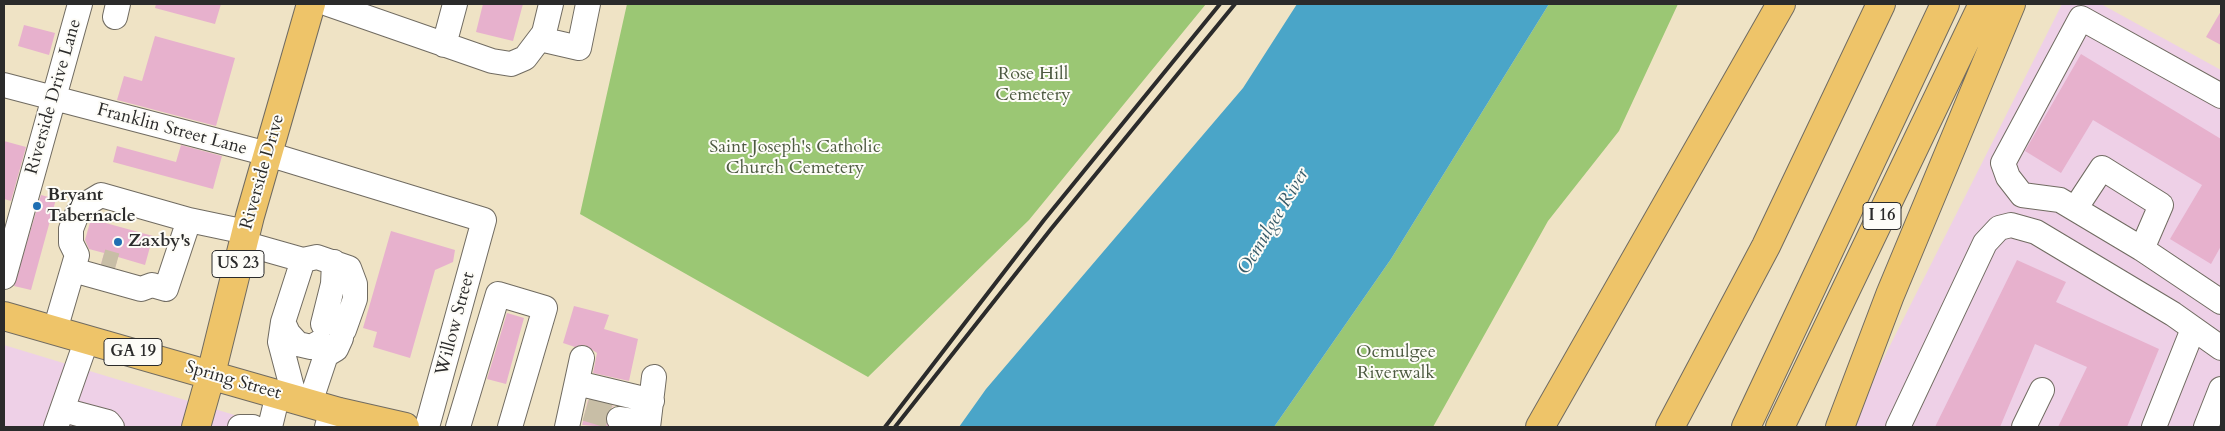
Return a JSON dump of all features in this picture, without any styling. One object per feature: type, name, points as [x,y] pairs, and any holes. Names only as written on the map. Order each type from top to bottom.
[{"type":"main road","name":"Riverside Drive","points":[[196,427],[245,237],[311,4]]},
{"type":"main road","points":[[1540,427],[1781,4]]},
{"type":"main road","points":[[1670,427],[1766,246],[1881,4]]},
{"type":"main road","name":"I 16","points":[[1746,427],[1945,4]]},
{"type":"main road","name":"I 16","points":[[1780,427],[1982,4]]},
{"type":"main road","points":[[1840,427],[1890,295],[2011,4]]},
{"type":"main road","points":[[1820,427],[1839,387],[1890,295]]},
{"type":"main road","name":"Spring Street","points":[[4,316],[211,374],[309,407],[405,427]]},
{"type":"street","name":"Riverside Drive Lane","points":[[5,264],[80,4]]},
{"type":"street","points":[[328,4],[492,61],[510,64],[525,58],[540,39],[544,33],[551,4]]},
{"type":"street","points":[[444,45],[455,4]]},
{"type":"street","points":[[540,39],[579,48],[588,4]]},
{"type":"street","points":[[2220,299],[2142,248],[2060,200],[2022,195],[2008,177],[2002,163],[2081,18],[2221,96]]},
{"type":"street","name":"Franklin Street Lane","points":[[4,85],[268,154],[484,220]]},
{"type":"street","points":[[2075,209],[2102,168],[2161,205],[2142,248]]},
{"type":"street","points":[[54,330],[75,263],[71,243],[71,229],[77,214],[86,204],[102,195],[245,237],[303,260],[317,257],[349,268],[355,284],[355,299],[329,337],[309,407],[270,427]]},
{"type":"street","points":[[75,263],[141,289],[152,285],[166,289],[189,220]]},
{"type":"street","name":"Willow Street","points":[[427,427],[484,220]]},
{"type":"street","points":[[1898,427],[1985,242],[1999,228],[2011,225],[2036,232],[2221,348]]},
{"type":"street","points":[[303,260],[283,322],[280,342],[309,407]]},
{"type":"street","points":[[75,263],[109,263],[145,274],[152,285]]},
{"type":"street","points":[[458,427],[498,294],[545,308],[510,427]]},
{"type":"street","points":[[283,322],[288,333],[298,344],[311,347],[329,337]]},
{"type":"street","points":[[2154,427],[2193,329]]},
{"type":"street","points":[[87,339],[59,419],[108,422],[112,427]]},
{"type":"street","points":[[575,414],[577,383],[582,358]]},
{"type":"street","points":[[649,417],[654,377]]},
{"type":"street","points":[[577,383],[649,417]]},
{"type":"street","points":[[2206,427],[2221,389]]},
{"type":"street","points":[[2024,427],[2042,390]]},
{"type":"street","points":[[619,419],[649,417]]},
{"type":"street","points":[[240,427],[253,427]]},
{"type":"shaded area","points":[[2062,4],[2101,4],[2221,70],[2221,427],[1849,427]]},
{"type":"shaded area","points":[[4,345],[274,427],[4,427]]},
{"type":"green space","name":"Saint Joseph's Catholic Church Cemetery","points":[[627,4],[1206,4],[1029,220],[868,377],[580,214]]},
{"type":"green space","name":"Ocmulgee Riverwalk","points":[[1549,4],[1678,4],[1619,131],[1548,221],[1433,427],[1274,427],[1391,259]]},
{"type":"water","name":"Ocmulgee River","points":[[1297,4],[1549,4],[1391,259],[1274,427],[959,427],[986,389],[1243,88]]},
{"type":"building","points":[[156,4],[221,4],[215,24],[155,8]]},
{"type":"building","points":[[483,4],[523,4],[513,41],[476,32]]},
{"type":"building","points":[[2221,11],[2221,45],[2206,37]]},
{"type":"building","points":[[24,25],[55,33],[49,55],[18,46]]},
{"type":"building","points":[[155,36],[235,58],[216,126],[117,100],[124,76],[142,81]]},
{"type":"building","points":[[2081,54],[2221,139],[2221,246],[2211,264],[2170,239],[2202,185],[2093,120],[2061,173],[2025,151]]},
{"type":"building","points":[[4,141],[26,147],[11,201],[4,199]]},
{"type":"building","points":[[181,145],[222,156],[213,189],[113,162],[117,146],[176,162]]},
{"type":"building","points":[[41,195],[56,199],[31,290],[14,286]]},
{"type":"building","name":"Zaxby's","points":[[91,219],[153,236],[145,265],[118,257],[115,268],[101,264],[104,253],[89,249],[85,240]]},
{"type":"building","points":[[391,231],[455,250],[453,262],[435,270],[410,358],[373,347],[377,332],[363,328]]},
{"type":"building","points":[[2017,260],[2066,282],[2056,302],[2159,349],[2127,427],[2058,427],[2087,367],[2035,344],[2000,427],[1935,427]]},
{"type":"building","points":[[574,306],[609,315],[604,329],[638,339],[629,381],[593,373],[597,353],[585,345],[575,347],[563,343]]},
{"type":"building","points":[[507,313],[524,318],[506,384],[487,379]]},
{"type":"building","points":[[588,400],[614,406],[608,410],[606,417],[609,427],[582,425]]},
{"type":"tunnel","points":[[102,261],[116,265]]},
{"type":"tunnel","points":[[586,409],[619,419]]},
{"type":"railway","points":[[885,427],[1044,220],[1220,4]]},
{"type":"railway","points":[[895,427],[1051,229],[1235,4]]},
{"type":"place","name":"Bryant Tabernacle","points":[[37,206]]},
{"type":"place","name":"Zaxby's","points":[[118,242]]},
{"type":"park label","name":"Rose Hill Cemetery","points":[[1033,85]]}]
